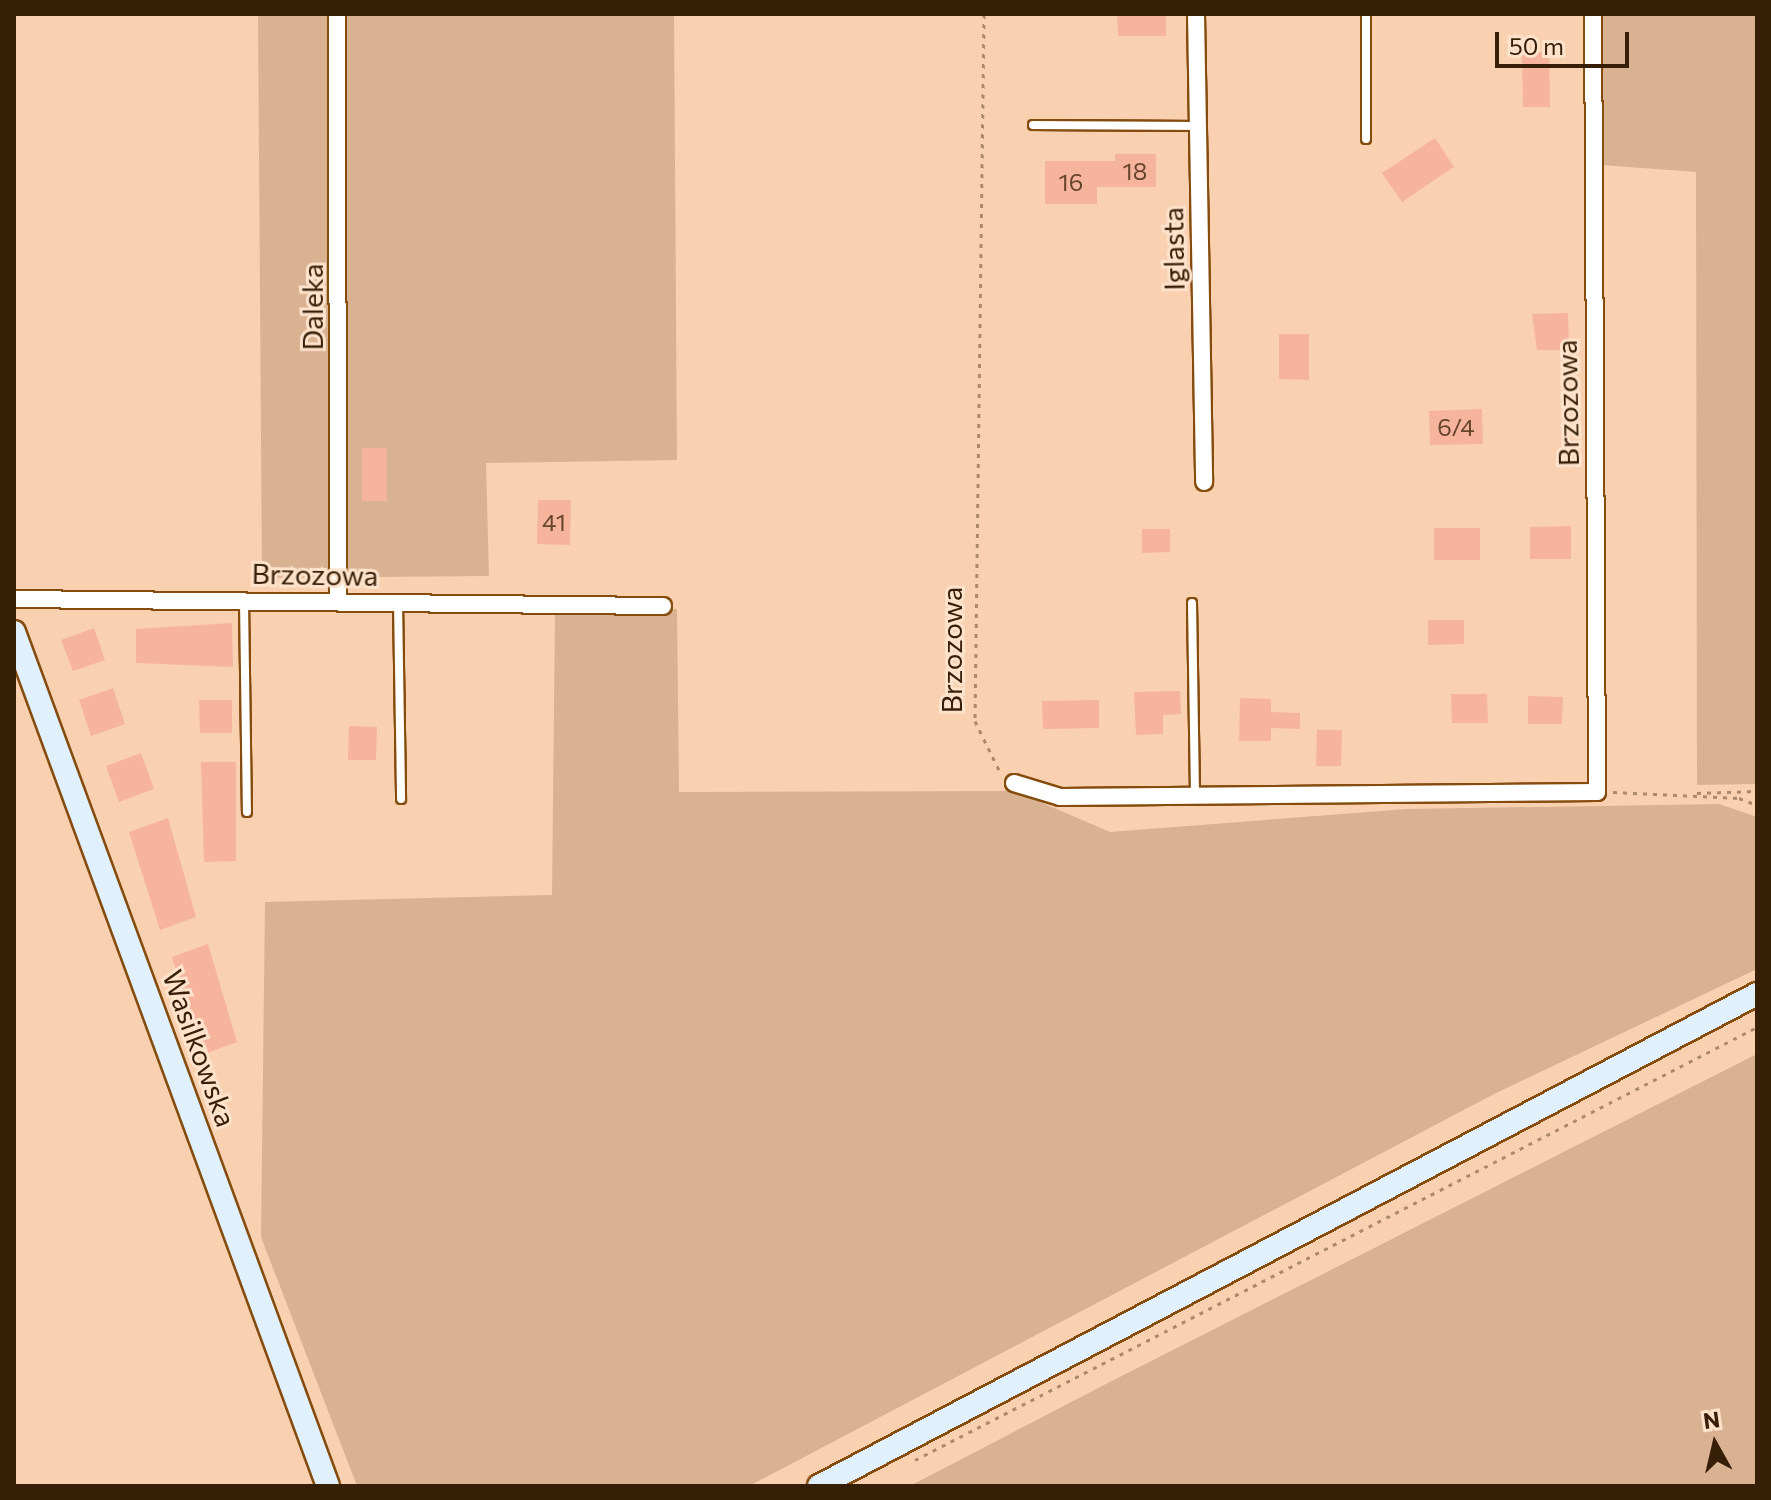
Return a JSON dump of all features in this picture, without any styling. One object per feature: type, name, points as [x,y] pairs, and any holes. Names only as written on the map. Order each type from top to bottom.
[{"type":"main road","name":"Wasilkowska","points":[[14,632],[328,1486]]},
{"type":"main road","points":[[819,1486],[1757,994]]},
{"type":"street","name":"Daleka","points":[[337,14],[338,600]]},
{"type":"street","name":"Iglasta","points":[[1196,14],[1204,482]]},
{"type":"street","name":"Brzozowa","points":[[1593,14],[1597,792]]},
{"type":"street","name":"Brzozowa","points":[[14,599],[338,600],[663,606]]},
{"type":"street","points":[[1014,783],[1060,797],[1597,792]]},
{"type":"lane","points":[[1366,14],[1366,139]]},
{"type":"lane","points":[[1033,125],[1197,126]]},
{"type":"lane","points":[[244,599],[247,812]]},
{"type":"lane","points":[[398,601],[401,799]]},
{"type":"lane","points":[[1192,603],[1195,794]]},
{"type":"path","name":"Brzozowa","points":[[984,14],[975,721],[995,768],[1014,783]]},
{"type":"path","points":[[1597,792],[1757,791]]},
{"type":"path","points":[[1683,793],[1757,805]]},
{"type":"path","points":[[907,1463],[1757,1027]]},
{"type":"shaded area","points":[[258,14],[674,14],[677,460],[486,463],[489,576],[262,578]]},
{"type":"shaded area","points":[[1603,14],[1757,14],[1757,784],[1697,785],[1696,172],[1602,165]]},
{"type":"shaded area","points":[[677,609],[679,792],[1015,791],[1110,832],[1407,809],[1719,804],[1757,817],[1757,969],[1496,1093],[749,1486],[357,1486],[261,1237],[265,902],[552,895],[555,612]]},
{"type":"shaded area","points":[[1757,1054],[1757,1486],[910,1486],[1102,1386]]},
{"type":"building","points":[[1117,14],[1166,14],[1166,36],[1118,36]]},
{"type":"building","points":[[1549,52],[1550,107],[1523,107],[1522,53]]},
{"type":"building","points":[[1435,138],[1454,167],[1402,202],[1382,173]]},
{"type":"building","points":[[1115,154],[1156,154],[1156,187],[1097,187],[1097,204],[1045,204],[1045,161],[1115,161]]},
{"type":"building","points":[[1568,313],[1569,350],[1537,350],[1532,314]]},
{"type":"building","points":[[1279,334],[1309,334],[1309,380],[1279,379]]},
{"type":"building","points":[[1482,409],[1483,444],[1430,445],[1429,411]]},
{"type":"building","points":[[362,448],[387,448],[387,501],[362,501]]},
{"type":"building","points":[[538,500],[571,500],[570,545],[537,544]]},
{"type":"building","points":[[1571,526],[1571,559],[1530,559],[1530,527]]},
{"type":"building","points":[[1434,528],[1480,528],[1480,560],[1434,560]]},
{"type":"building","points":[[1142,529],[1170,529],[1170,552],[1142,553]]},
{"type":"building","points":[[1428,620],[1464,620],[1464,644],[1428,645]]},
{"type":"building","points":[[232,623],[233,667],[136,663],[136,629]]},
{"type":"building","points":[[94,628],[105,660],[73,671],[61,640]]},
{"type":"building","points":[[113,688],[125,724],[91,736],[79,700]]},
{"type":"building","points":[[1180,691],[1181,714],[1163,715],[1163,734],[1136,735],[1134,692]]},
{"type":"building","points":[[1451,694],[1487,694],[1488,723],[1452,723]]},
{"type":"building","points":[[1528,696],[1563,697],[1562,724],[1528,724]]},
{"type":"building","points":[[1240,698],[1271,699],[1271,712],[1300,713],[1300,729],[1271,728],[1271,741],[1239,741]]},
{"type":"building","points":[[199,700],[232,700],[232,733],[200,733]]},
{"type":"building","points":[[1099,700],[1099,728],[1043,729],[1042,701]]},
{"type":"building","points":[[349,726],[377,727],[376,760],[348,760]]},
{"type":"building","points":[[1317,730],[1342,730],[1341,766],[1316,766]]},
{"type":"building","points":[[141,753],[154,789],[119,802],[106,766]]},
{"type":"building","points":[[201,762],[236,762],[236,861],[204,862]]},
{"type":"building","points":[[168,818],[196,917],[160,930],[129,832]]},
{"type":"building","points":[[208,944],[237,1042],[202,1055],[172,957]]}]
